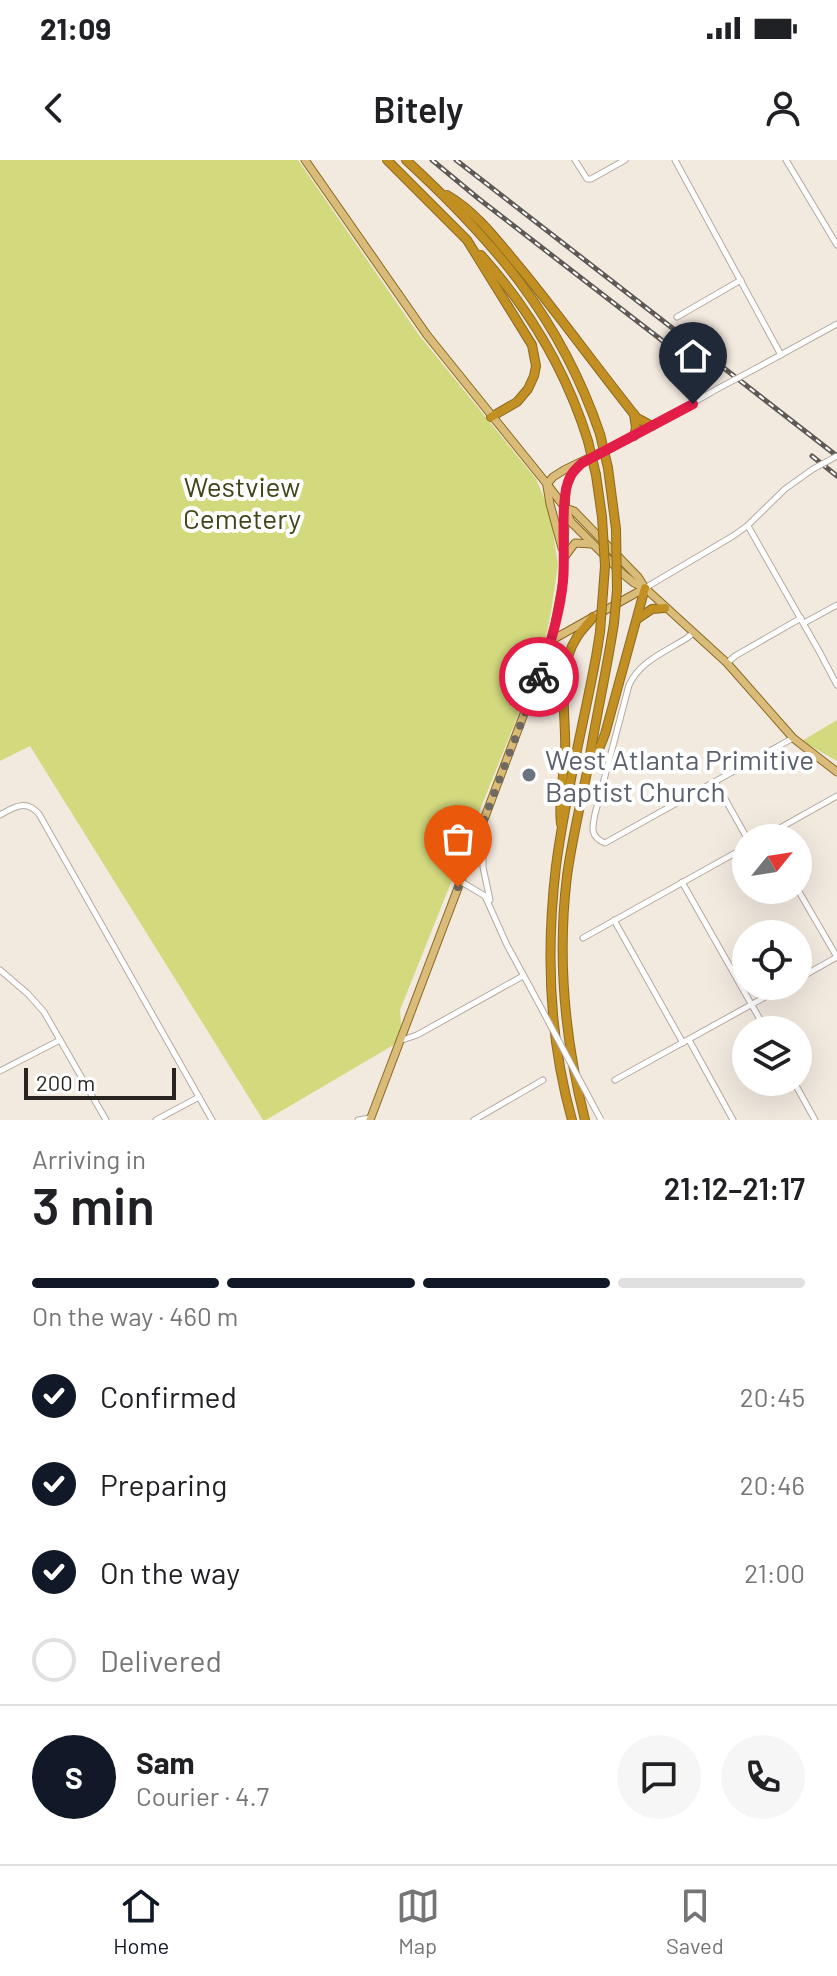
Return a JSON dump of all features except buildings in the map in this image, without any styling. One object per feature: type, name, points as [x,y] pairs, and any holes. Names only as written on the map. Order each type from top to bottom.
[{"type":"highway","points":[[387,160],[467,240],[505,283],[542,334],[570,390],[596,475],[605,566],[600,632],[562,831],[553,908],[551,964],[556,1041],[572,1120]]},
{"type":"highway","points":[[406,160],[499,255],[545,316],[572,363],[600,434],[608,468],[616,529],[614,623],[567,879],[563,954],[570,1045],[585,1120]]},
{"type":"highway","points":[[439,191],[459,202],[508,253],[633,413],[640,421],[652,426]]},
{"type":"highway","points":[[467,240],[529,339],[535,355],[534,376],[524,396],[491,417]]},
{"type":"highway","points":[[633,413],[634,436]]},
{"type":"highway","points":[[584,786],[605,734],[645,588]]},
{"type":"highway","points":[[636,620],[652,609],[665,608]]},
{"type":"highway","points":[[562,831],[559,809],[565,756],[564,677],[573,644],[593,617]]},
{"type":"main road","points":[[305,160],[427,335],[547,484],[571,521],[623,574],[645,588]]},
{"type":"main road","points":[[565,560],[547,484],[553,477],[634,436]]},
{"type":"main road","points":[[547,484],[573,472],[582,463]]},
{"type":"main road","points":[[371,1119],[552,640],[565,560],[566,488],[573,472]]},
{"type":"main road","points":[[566,488],[582,514],[641,575],[645,588]]},
{"type":"main road","points":[[565,508],[574,511],[665,608],[727,663],[793,738],[837,772]]},
{"type":"main road","points":[[565,560],[568,550],[575,543],[593,544]]},
{"type":"main road","points":[[622,600],[628,589],[623,574]]},
{"type":"main road","points":[[552,640],[645,588]]},
{"type":"main road","points":[[472,853],[482,855]]},
{"type":"street","points":[[575,160],[587,179],[625,160]]},
{"type":"street","points":[[675,160],[781,355]]},
{"type":"street","points":[[786,160],[837,245]]},
{"type":"street","points":[[677,317],[741,280]]},
{"type":"street","points":[[634,436],[837,324]]},
{"type":"street","points":[[645,588],[733,536],[785,489],[837,456]]},
{"type":"street","points":[[747,526],[837,685]]},
{"type":"street","points":[[727,663],[735,656],[837,605]]},
{"type":"street","points":[[693,633],[638,670],[629,685],[593,823],[596,838],[605,843],[793,738]]},
{"type":"street","points":[[716,783],[739,824]]},
{"type":"street","points":[[789,824],[836,798]]},
{"type":"street","points":[[0,815],[16,806],[26,805],[39,814],[212,1120]]},
{"type":"street","points":[[483,825],[482,855],[490,905]]},
{"type":"street","points":[[583,938],[732,855]]},
{"type":"street","points":[[460,881],[485,896],[523,976],[601,1120]]},
{"type":"street","points":[[682,882],[758,1016]]},
{"type":"street","points":[[806,904],[837,957],[812,971]]},
{"type":"street","points":[[614,920],[733,1120]]},
{"type":"street","points":[[0,970],[36,1002],[106,1120]]},
{"type":"street","points":[[402,1040],[417,1035],[523,976]]},
{"type":"street","points":[[615,1080],[761,1000]]},
{"type":"street","points":[[0,1071],[60,1040]]},
{"type":"street","points":[[474,1120],[543,1080]]},
{"type":"street","points":[[802,1096],[815,1120]]},
{"type":"street","points":[[156,1120],[199,1097]]},
{"type":"street","points":[[358,1120],[371,1119]]},
{"type":"green space","name":"Westview Cemetery","points":[[0,160],[298,160],[419,335],[536,479],[550,512],[558,565],[545,641],[400,1010],[402,1040],[266,1120],[263,1120],[30,746],[0,761]]},
{"type":"green space","points":[[837,720],[837,761],[802,741]]},
{"type":"railway","points":[[432,160],[699,369]]},
{"type":"railway","points":[[456,160],[837,456]]},
{"type":"railway","points":[[812,456],[837,476]]},
{"type":"way so far","points":[[458,887],[539,677]]},
{"type":"place","name":"West Atlanta Primitive Baptist Church","points":[[529,775]]},
{"type":"route","points":[[539,677],[560,605],[565,560],[566,488],[571,474],[582,463],[693,404]]}]
